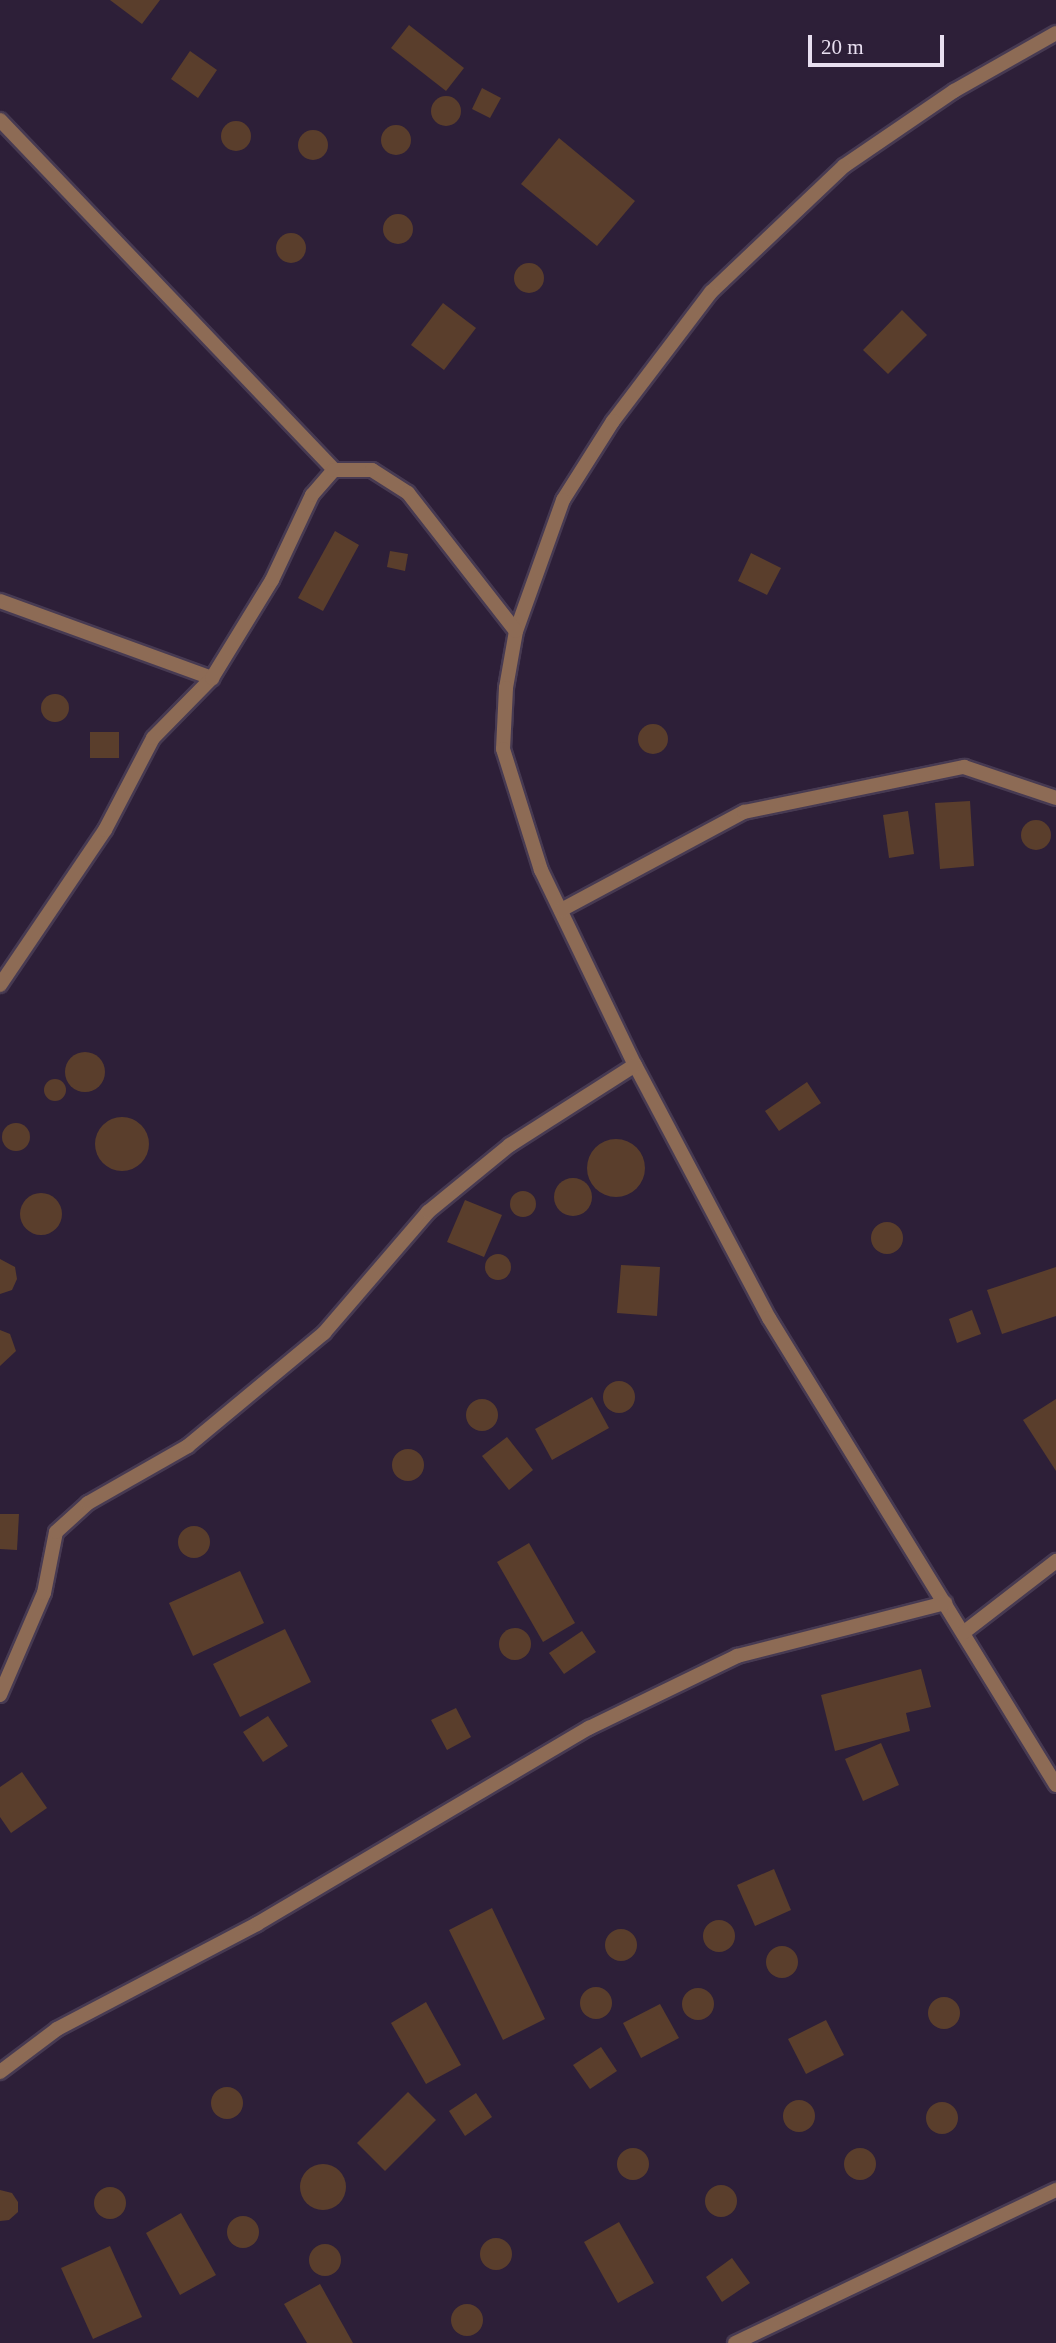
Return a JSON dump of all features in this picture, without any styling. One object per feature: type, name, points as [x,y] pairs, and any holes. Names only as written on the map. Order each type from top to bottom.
[{"type":"street","points":[[1056,33],[954,91],[844,166],[711,292],[613,421],[563,500],[516,631],[506,688],[503,749],[541,870],[635,1065],[769,1318],[1056,1785]]},
{"type":"street","points":[[0,120],[334,470],[372,470],[408,493],[516,631]]},
{"type":"street","points":[[0,985],[105,830],[153,738],[212,678],[272,580],[312,495],[334,470]]},
{"type":"street","points":[[0,601],[212,678]]},
{"type":"street","points":[[561,910],[744,812],[964,767],[1056,798]]},
{"type":"street","points":[[0,1695],[44,1593],[56,1532],[88,1503],[188,1446],[324,1334],[428,1212],[500,1154],[635,1065]]},
{"type":"street","points":[[962,1633],[1056,1561]]},
{"type":"street","points":[[0,2072],[57,2029],[257,1924],[589,1728],[737,1656],[945,1603]]},
{"type":"street","points":[[735,2343],[1056,2190]]},
{"type":"building","points":[[110,0],[160,0],[142,24]]},
{"type":"building","points":[[409,25],[464,68],[446,91],[391,48]]},
{"type":"building","points":[[190,51],[217,70],[198,98],[171,79]]},
{"type":"building","points":[[482,88],[501,98],[490,118],[472,109]]},
{"type":"building","points":[[446,96],[457,100],[461,111],[457,122],[446,126],[435,122],[431,111],[435,100]]},
{"type":"building","points":[[236,121],[247,125],[251,136],[247,147],[236,151],[225,147],[221,136],[225,125]]},
{"type":"building","points":[[396,125],[407,129],[411,140],[407,151],[396,155],[385,151],[381,140],[385,129]]},
{"type":"building","points":[[313,130],[324,134],[328,145],[324,156],[313,160],[302,156],[298,145],[302,134]]},
{"type":"building","points":[[559,138],[635,201],[597,246],[521,184]]},
{"type":"building","points":[[398,214],[409,218],[413,229],[409,240],[398,244],[387,240],[383,229],[387,218]]},
{"type":"building","points":[[291,233],[302,237],[306,248],[302,259],[291,263],[280,259],[276,248],[280,237]]},
{"type":"building","points":[[529,263],[540,267],[544,278],[540,289],[529,293],[518,289],[514,278],[518,267]]},
{"type":"building","points":[[443,303],[476,328],[444,370],[411,345]]},
{"type":"building","points":[[902,310],[927,335],[888,374],[863,350]]},
{"type":"building","points":[[335,531],[359,545],[323,611],[298,598]]},
{"type":"building","points":[[390,551],[408,554],[405,571],[387,567]]},
{"type":"building","points":[[751,553],[781,568],[767,595],[738,581]]},
{"type":"building","points":[[55,694],[65,698],[69,708],[65,718],[55,722],[45,718],[41,708],[45,698]]},
{"type":"building","points":[[653,724],[664,728],[668,739],[664,750],[653,754],[642,750],[638,739],[642,728]]},
{"type":"building","points":[[90,732],[119,732],[119,758],[90,758]]},
{"type":"building","points":[[970,801],[974,866],[940,869],[935,803]]},
{"type":"building","points":[[908,811],[914,854],[889,858],[883,815]]},
{"type":"building","points":[[1036,820],[1047,824],[1051,835],[1047,846],[1036,850],[1025,846],[1021,835],[1025,824]]},
{"type":"building","points":[[85,1052],[99,1058],[105,1072],[99,1086],[85,1092],[71,1086],[65,1072],[71,1058]]},
{"type":"building","points":[[55,1079],[63,1082],[66,1090],[63,1098],[55,1101],[47,1098],[44,1090],[47,1082]]},
{"type":"building","points":[[807,1082],[821,1103],[779,1131],[765,1111]]},
{"type":"building","points":[[122,1117],[141,1125],[149,1144],[141,1163],[122,1171],[103,1163],[95,1144],[103,1125]]},
{"type":"building","points":[[16,1123],[26,1127],[30,1137],[26,1147],[16,1151],[6,1147],[2,1137],[6,1127]]},
{"type":"building","points":[[616,1139],[637,1147],[645,1168],[637,1189],[616,1197],[595,1189],[587,1168],[595,1147]]},
{"type":"building","points":[[573,1178],[587,1183],[592,1197],[587,1211],[573,1216],[559,1211],[554,1197],[559,1183]]},
{"type":"building","points":[[523,1191],[532,1195],[536,1204],[532,1213],[523,1217],[514,1213],[510,1204],[514,1195]]},
{"type":"building","points":[[41,1193],[56,1199],[62,1214],[56,1229],[41,1235],[26,1229],[20,1214],[26,1199]]},
{"type":"building","points":[[465,1200],[502,1215],[484,1257],[447,1242]]},
{"type":"building","points":[[887,1222],[898,1227],[903,1238],[898,1249],[887,1254],[876,1249],[871,1238],[876,1227]]},
{"type":"building","points":[[498,1254],[507,1258],[511,1267],[507,1276],[498,1280],[489,1276],[485,1267],[489,1258]]},
{"type":"building","points":[[0,1259],[15,1267],[17,1279],[12,1290],[0,1294]]},
{"type":"building","points":[[621,1265],[660,1267],[657,1316],[617,1313]]},
{"type":"building","points":[[1056,1267],[1056,1316],[1002,1334],[987,1290]]},
{"type":"building","points":[[972,1310],[981,1334],[957,1343],[949,1319]]},
{"type":"building","points":[[0,1330],[10,1334],[16,1351],[0,1366]]},
{"type":"building","points":[[619,1381],[630,1386],[635,1397],[630,1408],[619,1413],[608,1408],[603,1397],[608,1386]]},
{"type":"building","points":[[592,1397],[609,1428],[552,1460],[535,1429]]},
{"type":"building","points":[[482,1399],[493,1404],[498,1415],[493,1426],[482,1431],[471,1426],[466,1415],[471,1404]]},
{"type":"building","points":[[1056,1399],[1056,1471],[1023,1420]]},
{"type":"building","points":[[507,1437],[533,1470],[509,1490],[482,1456]]},
{"type":"building","points":[[408,1449],[419,1454],[424,1465],[419,1476],[408,1481],[397,1476],[392,1465],[397,1454]]},
{"type":"building","points":[[0,1514],[19,1514],[17,1550],[0,1549]]},
{"type":"building","points":[[194,1526],[205,1531],[210,1542],[205,1553],[194,1558],[183,1553],[178,1542],[183,1531]]},
{"type":"building","points":[[529,1543],[575,1623],[543,1642],[497,1562]]},
{"type":"building","points":[[240,1571],[264,1623],[193,1656],[169,1603]]},
{"type":"building","points":[[515,1628],[526,1633],[531,1644],[526,1655],[515,1660],[504,1655],[499,1644],[504,1633]]},
{"type":"building","points":[[285,1629],[311,1682],[240,1717],[213,1664]]},
{"type":"building","points":[[582,1631],[596,1652],[564,1674],[549,1653]]},
{"type":"building","points":[[921,1669],[931,1707],[906,1713],[910,1731],[835,1751],[821,1695]]},
{"type":"building","points":[[456,1708],[471,1737],[447,1750],[431,1720]]},
{"type":"building","points":[[268,1716],[288,1746],[263,1762],[243,1732]]},
{"type":"building","points":[[881,1743],[899,1785],[863,1801],[845,1759]]},
{"type":"building","points":[[22,1772],[47,1808],[11,1833],[0,1817],[0,1787]]},
{"type":"building","points":[[774,1869],[791,1910],[755,1926],[737,1885]]},
{"type":"building","points":[[492,1908],[545,2019],[503,2040],[449,1930]]},
{"type":"building","points":[[719,1920],[730,1925],[735,1936],[730,1947],[719,1952],[708,1947],[703,1936],[708,1925]]},
{"type":"building","points":[[621,1929],[632,1934],[637,1945],[632,1956],[621,1961],[610,1956],[605,1945],[610,1934]]},
{"type":"building","points":[[782,1946],[793,1951],[798,1962],[793,1973],[782,1978],[771,1973],[766,1962],[771,1951]]},
{"type":"building","points":[[596,1987],[607,1992],[612,2003],[607,2014],[596,2019],[585,2014],[580,2003],[585,1992]]},
{"type":"building","points":[[698,1988],[709,1993],[714,2004],[709,2015],[698,2020],[687,2015],[682,2004],[687,1993]]},
{"type":"building","points":[[944,1997],[955,2002],[960,2013],[955,2024],[944,2029],[933,2024],[928,2013],[933,2002]]},
{"type":"building","points":[[426,2002],[461,2065],[426,2084],[391,2023]]},
{"type":"building","points":[[660,2004],[679,2038],[641,2058],[623,2023]]},
{"type":"building","points":[[826,2020],[844,2055],[806,2074],[788,2039]]},
{"type":"building","points":[[601,2047],[617,2071],[590,2089],[573,2065]]},
{"type":"building","points":[[227,2087],[238,2092],[243,2103],[238,2114],[227,2119],[216,2114],[211,2103],[216,2092]]},
{"type":"building","points":[[408,2092],[436,2120],[385,2171],[357,2143]]},
{"type":"building","points":[[476,2093],[492,2117],[465,2136],[449,2111]]},
{"type":"building","points":[[799,2100],[810,2105],[815,2116],[810,2127],[799,2132],[788,2127],[783,2116],[788,2105]]},
{"type":"building","points":[[942,2102],[953,2107],[958,2118],[953,2129],[942,2134],[931,2129],[926,2118],[931,2107]]},
{"type":"building","points":[[633,2148],[644,2153],[649,2164],[644,2175],[633,2180],[622,2175],[617,2164],[622,2153]]},
{"type":"building","points":[[860,2148],[871,2153],[876,2164],[871,2175],[860,2180],[849,2175],[844,2164],[849,2153]]},
{"type":"building","points":[[323,2164],[340,2170],[346,2187],[340,2204],[323,2210],[306,2204],[300,2187],[306,2170]]},
{"type":"building","points":[[721,2185],[732,2190],[737,2201],[732,2212],[721,2217],[710,2212],[705,2201],[710,2190]]},
{"type":"building","points":[[110,2187],[121,2192],[126,2203],[121,2214],[110,2219],[99,2214],[94,2203],[99,2192]]},
{"type":"building","points":[[0,2190],[12,2193],[18,2202],[18,2212],[9,2220],[0,2221]]},
{"type":"building","points":[[181,2213],[216,2275],[180,2295],[146,2233]]},
{"type":"building","points":[[243,2216],[254,2221],[259,2232],[254,2243],[243,2248],[232,2243],[227,2232],[232,2221]]},
{"type":"building","points":[[619,2222],[654,2283],[618,2303],[584,2242]]},
{"type":"building","points":[[496,2238],[507,2243],[512,2254],[507,2265],[496,2270],[485,2265],[480,2254],[485,2243]]},
{"type":"building","points":[[325,2244],[336,2249],[341,2260],[336,2271],[325,2276],[314,2271],[309,2260],[314,2249]]},
{"type":"building","points":[[110,2246],[142,2317],[93,2339],[61,2268]]},
{"type":"building","points":[[732,2258],[750,2283],[722,2302],[706,2277]]},
{"type":"building","points":[[320,2284],[353,2343],[307,2343],[284,2304]]},
{"type":"building","points":[[467,2304],[478,2309],[483,2320],[478,2331],[467,2336],[456,2331],[451,2320],[456,2309]]}]
